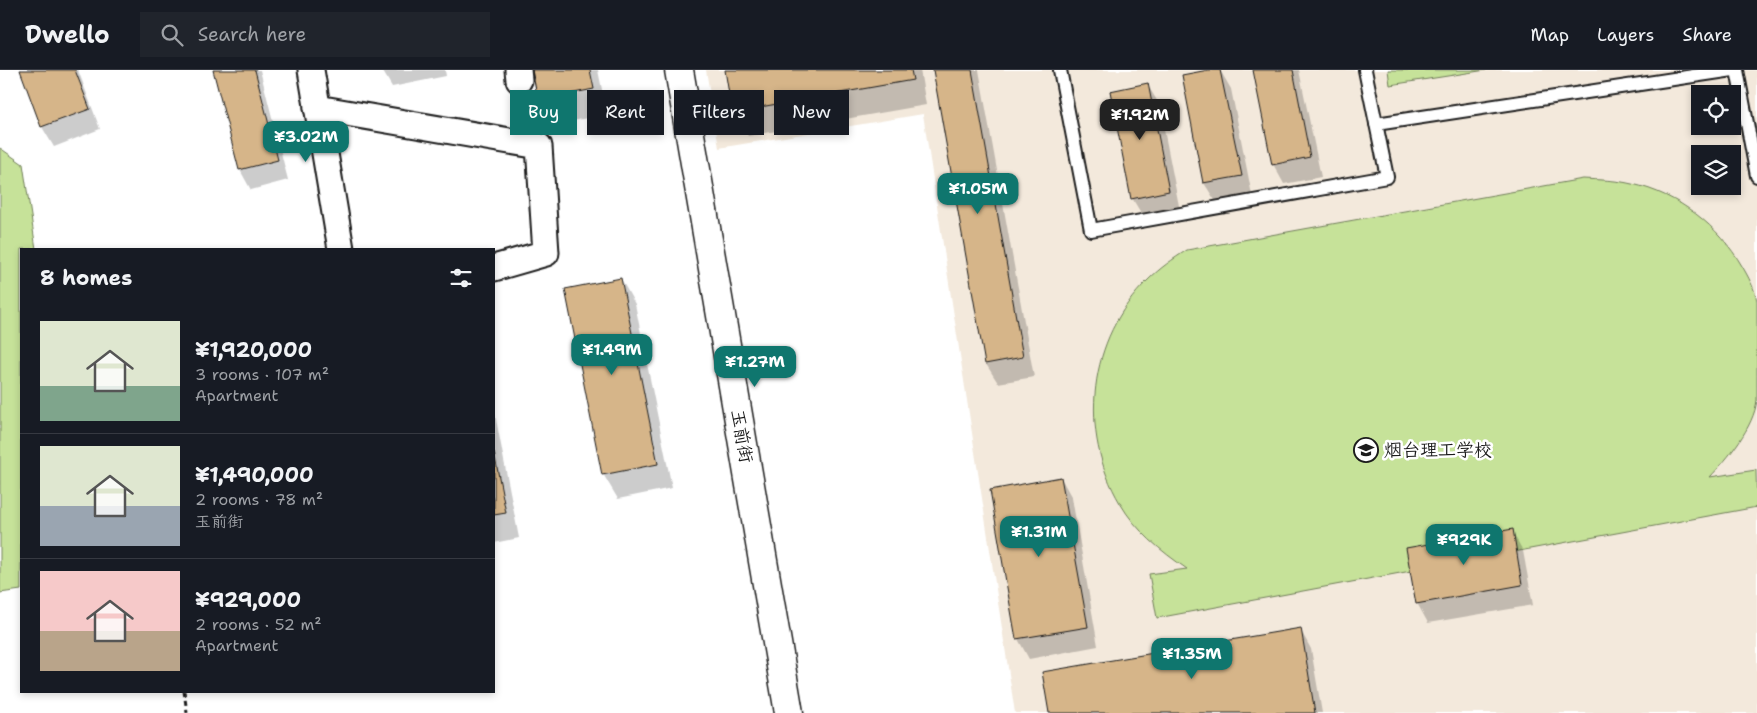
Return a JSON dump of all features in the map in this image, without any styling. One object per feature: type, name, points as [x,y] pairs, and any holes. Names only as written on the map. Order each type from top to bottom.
[{"type":"street","points":[[311,70],[341,248]]},
{"type":"street","name":"玉前街","points":[[679,70],[789,713]]},
{"type":"street","points":[[317,108],[539,146],[546,253],[495,268]]},
{"type":"lane","points":[[1060,70],[1091,230],[1387,176],[1365,70]]},
{"type":"lane","points":[[1376,124],[1733,70]]},
{"type":"lane","points":[[1737,70],[1757,176]]},
{"type":"path","points":[[184,693],[187,713]]},
{"type":"shaded area","name":"烟台理工学校","points":[[706,70],[1757,70],[1757,713],[1015,713],[923,114],[849,126],[849,90],[774,90],[774,135],[797,135],[719,148],[717,135],[764,135],[764,90],[709,90]]},
{"type":"green space","points":[[1388,70],[1486,70],[1390,85]]},
{"type":"green space","points":[[0,148],[23,164],[36,248],[20,248],[20,590],[0,593]]},
{"type":"green space","points":[[1583,179],[1632,184],[1665,195],[1681,204],[1696,214],[1722,238],[1733,251],[1747,274],[1757,301],[1757,400],[1746,431],[1725,461],[1710,477],[1756,470],[1757,507],[1157,618],[1149,574],[1187,569],[1150,540],[1126,513],[1107,475],[1098,446],[1095,417],[1096,387],[1102,357],[1112,329],[1128,303],[1148,280],[1187,250]]},
{"type":"building","points":[[20,70],[75,70],[90,109],[41,127]]},
{"type":"building","points":[[213,70],[255,70],[278,160],[239,170]]},
{"type":"building","points":[[532,70],[590,70],[594,89],[577,92],[577,90],[536,90]]},
{"type":"building","points":[[725,70],[911,70],[913,80],[849,91],[774,90],[774,105],[764,106],[764,90],[728,90]]},
{"type":"building","points":[[933,70],[972,70],[1023,357],[985,364]]},
{"type":"building","points":[[1208,70],[1220,70],[1242,176],[1203,183],[1182,75]]},
{"type":"building","points":[[1253,70],[1293,70],[1310,157],[1272,165]]},
{"type":"building","points":[[1148,83],[1169,191],[1131,199],[1110,91]]},
{"type":"building","points":[[621,278],[658,464],[602,475],[565,289]]},
{"type":"building","points":[[495,457],[506,513],[495,515]]},
{"type":"building","points":[[1061,477],[1088,627],[1016,639],[990,490]]},
{"type":"building","points":[[1513,529],[1522,585],[1416,604],[1406,548]]},
{"type":"building","points":[[1301,628],[1315,713],[1049,713],[1042,672]]},
{"type":"place","name":"烟台理工学校","points":[[1366,450]]}]
